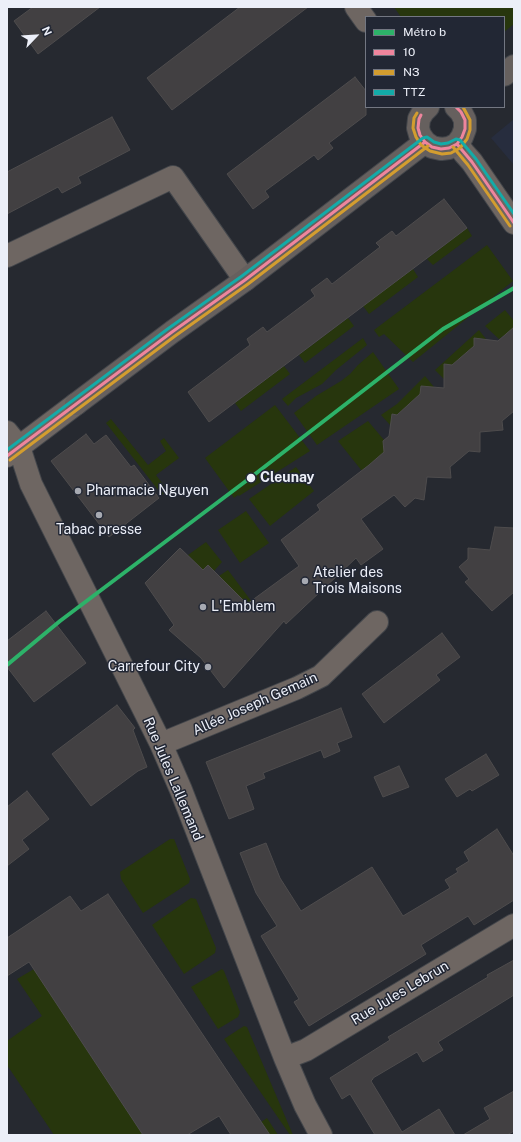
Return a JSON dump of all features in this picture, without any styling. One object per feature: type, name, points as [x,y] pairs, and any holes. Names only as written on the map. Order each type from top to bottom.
[{"type":"main road","points":[[505,74],[514,66]]},
{"type":"main road","points":[[427,108],[422,112],[419,119],[418,128],[420,136],[432,147],[441,149],[449,148],[457,144],[462,137],[465,129],[465,120],[461,109]]},
{"type":"main road","points":[[76,404],[172,332],[245,280],[425,142]]},
{"type":"street","points":[[356,7],[365,20]]},
{"type":"street","points":[[457,144],[472,162],[514,223]]},
{"type":"street","points":[[7,256],[173,176],[245,280]]},
{"type":"street","points":[[11,445],[76,404]]},
{"type":"street","name":"Rue Jules Lallemand","points":[[11,445],[161,744],[181,790],[285,1058],[305,1105],[322,1135]]},
{"type":"street","name":"Allée Joseph Gemain","points":[[161,744],[297,688],[321,676],[377,622]]},
{"type":"street","name":"Rue Jules Lebrun","points":[[285,1058],[306,1050],[514,925]]},
{"type":"shaded area","points":[[514,119],[514,165],[491,138]]},
{"type":"green space","points":[[394,7],[514,7],[514,24],[505,31],[505,16],[400,16]]},
{"type":"green space","points":[[467,228],[472,236],[433,265],[427,259]]},
{"type":"green space","points":[[487,245],[513,281],[413,362],[384,334],[379,337],[374,330]]},
{"type":"green space","points":[[413,269],[418,277],[369,314],[363,306]]},
{"type":"green space","points":[[505,310],[514,321],[514,338],[503,336],[499,339],[485,326]]},
{"type":"green space","points":[[348,318],[354,326],[305,363],[299,355]]},
{"type":"green space","points":[[479,330],[486,339],[474,338],[474,346],[452,365],[444,365],[444,379],[435,370]]},
{"type":"green space","points":[[363,338],[367,345],[336,370],[322,384],[296,398],[288,406],[282,399]]},
{"type":"green space","points":[[373,352],[399,389],[317,445],[294,413],[316,396],[341,381]]},
{"type":"green space","points":[[284,366],[290,374],[241,411],[235,403]]},
{"type":"green space","points":[[425,376],[434,387],[420,394],[397,415],[392,414],[391,426],[381,415],[397,404]]},
{"type":"green space","points":[[275,405],[310,451],[234,498],[205,458]]},
{"type":"green space","points":[[111,419],[148,465],[166,451],[160,441],[164,438],[179,458],[156,475],[168,491],[162,495],[106,423]]},
{"type":"green space","points":[[368,421],[384,440],[384,448],[386,451],[362,471],[338,441]]},
{"type":"green space","points":[[296,467],[314,491],[270,526],[249,499]]},
{"type":"green space","points":[[246,511],[269,543],[240,563],[218,530]]},
{"type":"green space","points":[[206,542],[222,562],[214,571],[203,570],[188,555]]},
{"type":"green space","points":[[228,570],[261,614],[232,596],[235,592],[219,576]]},
{"type":"green space","points":[[170,839],[174,839],[190,879],[189,883],[143,913],[121,879],[120,872]]},
{"type":"green space","points":[[191,898],[196,899],[216,948],[215,953],[184,974],[152,925]]},
{"type":"green space","points":[[34,969],[143,1135],[54,1135],[7,1065],[7,1041],[42,1016],[17,979]]},
{"type":"green space","points":[[222,969],[240,1012],[238,1017],[218,1029],[191,987]]},
{"type":"green space","points":[[244,1026],[247,1027],[293,1135],[290,1135],[224,1039]]},
{"type":"green space","points":[[267,1118],[278,1135],[269,1135],[261,1122]]},
{"type":"building","points":[[33,7],[100,7],[38,54],[14,21]]},
{"type":"building","points":[[240,7],[308,7],[172,110],[147,78]]},
{"type":"building","points":[[355,77],[365,90],[366,115],[329,143],[333,148],[318,160],[314,155],[265,191],[269,197],[253,209],[227,174]]},
{"type":"building","points":[[112,117],[130,150],[78,177],[81,183],[62,193],[58,187],[7,214],[7,172]]},
{"type":"building","points":[[444,199],[467,228],[209,422],[188,392],[250,345],[247,339],[263,327],[267,332],[315,296],[311,290],[327,278],[332,284],[380,247],[376,243],[392,231],[396,236]]},
{"type":"building","points":[[514,327],[514,411],[502,421],[503,430],[480,432],[480,452],[469,451],[450,467],[451,478],[427,477],[424,500],[415,498],[405,507],[394,495],[361,519],[383,549],[361,565],[356,558],[286,624],[284,621],[224,688],[201,658],[169,630],[174,625],[145,583],[180,548],[203,570],[208,565],[247,604],[299,566],[281,540],[320,510],[317,505],[384,452],[383,441],[389,436],[392,414],[397,415],[420,394],[421,386],[444,388],[444,364],[452,365],[474,346],[474,338],[498,341]]},
{"type":"building","points":[[86,434],[94,444],[106,435],[131,467],[134,465],[159,498],[109,537],[51,461]]},
{"type":"building","points":[[495,527],[514,528],[514,592],[492,611],[465,582],[469,579],[459,567],[468,559],[468,548],[490,550]]},
{"type":"building","points":[[46,611],[86,663],[34,702],[7,667],[7,641]]},
{"type":"building","points":[[442,633],[460,657],[436,675],[440,680],[384,723],[362,694]]},
{"type":"building","points":[[117,705],[135,728],[133,730],[147,767],[138,771],[91,806],[52,754]]},
{"type":"building","points":[[341,708],[352,737],[337,743],[340,751],[324,758],[321,750],[263,773],[265,778],[246,786],[254,809],[229,819],[206,762]]},
{"type":"building","points":[[486,754],[499,775],[472,791],[470,789],[457,797],[445,779]]},
{"type":"building","points":[[399,766],[409,787],[383,797],[374,777]]},
{"type":"building","points":[[27,791],[49,819],[22,840],[29,849],[7,866],[7,807]]},
{"type":"building","points":[[497,829],[514,856],[514,900],[474,925],[468,916],[421,945],[426,954],[309,1026],[294,1002],[299,999],[261,936],[277,926],[256,893],[240,853],[266,843],[280,878],[301,911],[372,867],[403,916],[450,888],[445,880],[458,872],[456,869],[469,861],[464,852]]},
{"type":"building","points":[[108,894],[270,1135],[231,1135],[219,1116],[187,1135],[143,1135],[29,962],[7,976],[7,938],[70,896],[81,911]]},
{"type":"building","points":[[514,960],[514,995],[438,1042],[443,1050],[423,1062],[417,1052],[373,1078],[371,1081],[402,1132],[439,1109],[455,1135],[375,1135],[350,1094],[342,1099],[330,1078],[390,1040],[388,1037],[488,977],[487,975]]},
{"type":"building","points":[[514,1091],[514,1131],[507,1135],[463,1135],[490,1119],[484,1108]]},
{"type":"metro line","name":"b","points":[[7,665],[60,621],[250,478],[443,329],[514,288]]},
{"type":"transit line","name":"10","points":[[421,115],[418,128],[420,135],[425,142],[432,147],[441,149],[449,148],[457,144],[465,129],[465,120],[457,108]]},
{"type":"transit line","name":"N3","points":[[417,113],[414,118],[413,128],[416,137],[421,145],[430,151],[442,154],[451,153],[460,148],[467,139],[470,130],[470,120],[464,108]]},
{"type":"transit line","name":"TTZ","points":[[7,450],[169,328],[242,276],[423,138],[427,137],[434,142],[441,144],[448,143],[456,139],[460,140],[476,159],[514,214]]},
{"type":"transit line","name":"10","points":[[7,456],[172,332],[245,280],[425,142]]},
{"type":"transit line","name":"10","points":[[457,144],[472,162],[514,223]]},
{"type":"transit line","name":"N3","points":[[10,460],[175,336],[248,284],[428,146]]},
{"type":"transit line","name":"N3","points":[[453,147],[468,165],[510,226]]},
{"type":"place","name":"Cleunay","points":[[251,478]]},
{"type":"place","name":"Pharmacie Nguyen","points":[[78,491]]},
{"type":"place","name":"Tabac presse","points":[[99,515]]},
{"type":"place","name":"Atelier des Trois Maisons","points":[[305,581]]},
{"type":"place","name":"L'Emblem","points":[[203,607]]},
{"type":"place","name":"Carrefour City","points":[[208,667]]}]
